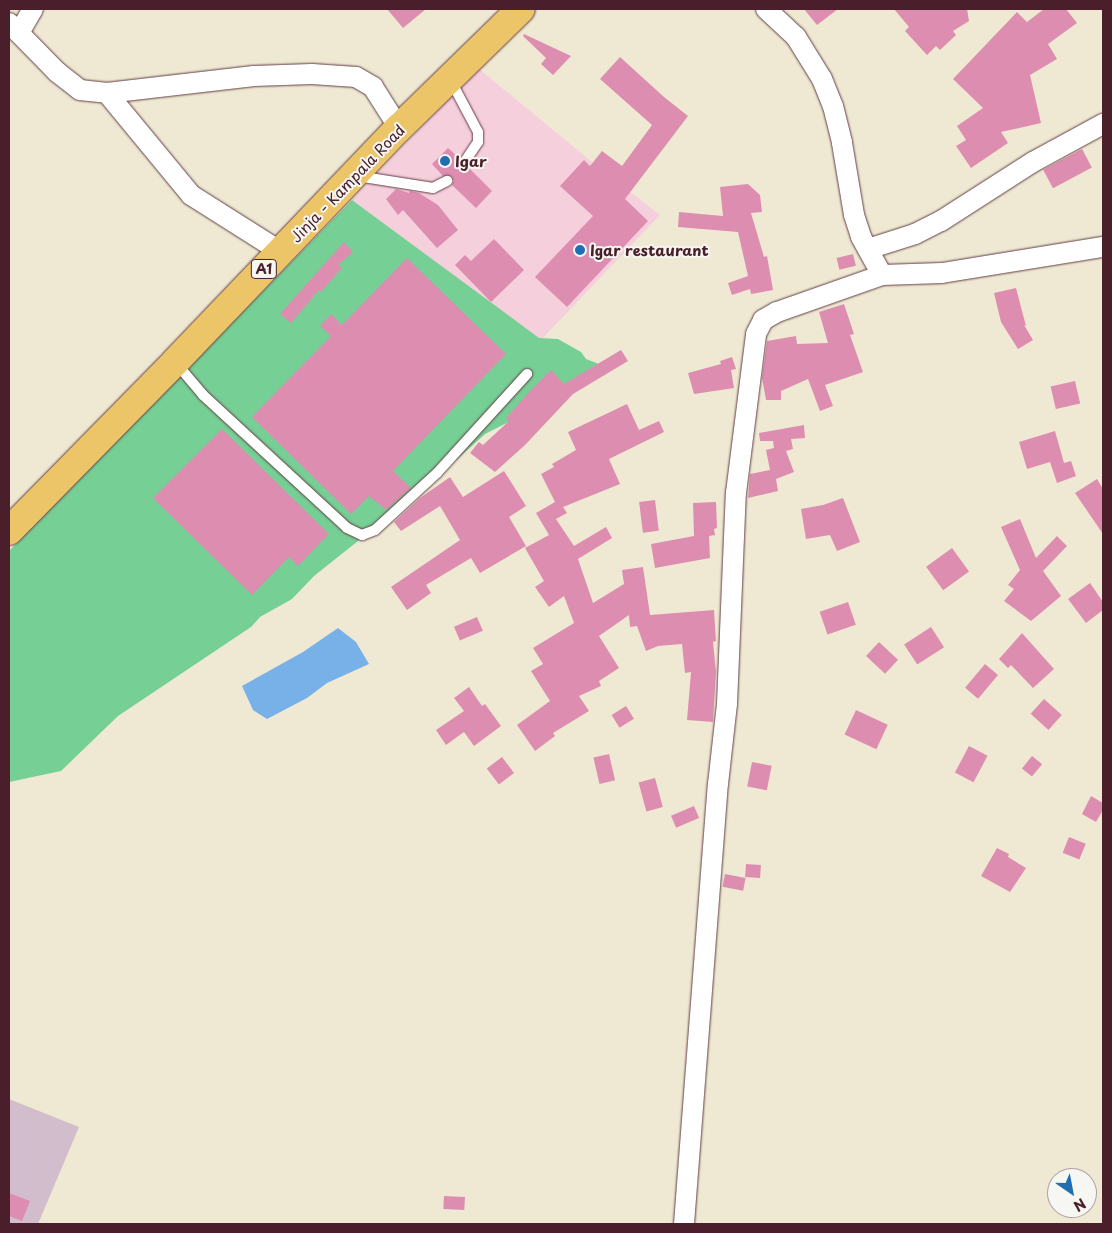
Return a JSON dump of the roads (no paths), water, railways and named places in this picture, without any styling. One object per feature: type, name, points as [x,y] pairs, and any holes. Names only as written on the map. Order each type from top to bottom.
[{"type":"highway","name":"Jinja - Kampala Road","points":[[9,531],[175,362],[399,128],[521,9]]},
{"type":"street","points":[[33,9],[14,28],[57,72],[80,90],[107,93],[254,76],[312,74],[356,77],[373,87],[399,128]]},
{"type":"street","points":[[766,9],[796,37],[822,79],[842,143],[854,215],[868,249],[882,275]]},
{"type":"street","points":[[107,93],[191,195],[281,252]]},
{"type":"street","points":[[868,249],[915,234],[941,221],[1033,162],[1103,124]]},
{"type":"street","points":[[684,1224],[718,784],[727,704],[736,493],[756,334],[763,320],[777,312],[882,275],[942,273],[1103,247]]},
{"type":"lane","points":[[450,80],[478,132],[478,142],[464,164]]},
{"type":"lane","points":[[354,175],[433,188],[447,181]]},
{"type":"lane","points":[[175,362],[203,394],[347,528],[362,535],[375,530],[436,473],[527,374]]},
{"type":"water","points":[[338,628],[356,642],[369,664],[327,683],[307,698],[267,719],[253,710],[242,686],[303,652]]},
{"type":"place","name":"Igar","points":[[445,161]]},
{"type":"place","name":"Igar restaurant","points":[[580,250]]}]
